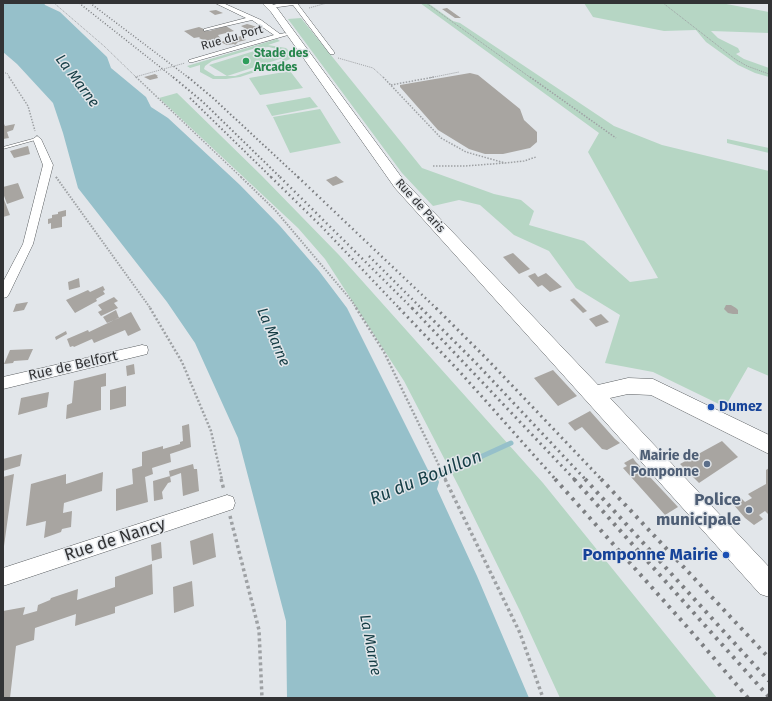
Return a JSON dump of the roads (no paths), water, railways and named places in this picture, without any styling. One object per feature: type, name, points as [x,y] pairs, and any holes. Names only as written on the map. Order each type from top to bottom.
[{"type":"main road","name":"Rue de Paris","points":[[276,4],[285,32],[400,186],[594,394],[769,586]]},
{"type":"main road","points":[[594,394],[628,386],[653,387],[769,446]]},
{"type":"street","points":[[218,3],[252,18],[268,28],[285,32]]},
{"type":"street","points":[[276,4],[294,3],[332,52]]},
{"type":"street","points":[[206,30],[252,18]]},
{"type":"street","points":[[268,28],[285,32]]},
{"type":"street","name":"Rue du Port","points":[[191,61],[285,32]]},
{"type":"street","points":[[3,294],[28,244],[48,164],[37,139]]},
{"type":"street","name":"Rue de Belfort","points":[[3,383],[142,350]]},
{"type":"street","name":"Rue de Nancy","points":[[3,577],[227,503]]},
{"type":"lane","points":[[3,148],[37,139]]},
{"type":"water","name":"La Marne","points":[[3,3],[44,3],[45,5],[60,12],[107,57],[111,68],[146,97],[151,107],[168,118],[240,185],[280,226],[319,271],[347,308],[428,470],[434,471],[437,477],[439,482],[437,489],[477,576],[529,698],[287,698],[286,621],[238,438],[195,343],[167,302],[78,188],[53,103],[17,64],[3,52]]},
{"type":"waterway","name":"Ru du Bouillon","points":[[432,479],[511,443]]},
{"type":"railway","points":[[79,3],[174,78]]},
{"type":"railway","points":[[90,3],[189,78]]},
{"type":"railway","points":[[173,77],[203,102],[281,178]]},
{"type":"railway","points":[[188,77],[213,98],[299,178]]},
{"type":"railway","points":[[190,98],[272,178]]},
{"type":"railway","points":[[271,177],[321,226],[400,309]]},
{"type":"railway","points":[[280,177],[412,308]]},
{"type":"railway","points":[[298,177],[437,309]]},
{"type":"railway","points":[[369,256],[476,363],[586,480]]},
{"type":"railway","points":[[399,308],[460,372],[556,480]]},
{"type":"railway","points":[[412,308],[575,480]]},
{"type":"railway","points":[[437,309],[485,357],[602,480]]},
{"type":"railway","points":[[555,479],[689,629],[748,698]]},
{"type":"railway","points":[[574,479],[769,697]]},
{"type":"railway","points":[[585,479],[769,681]]},
{"type":"railway","points":[[601,479],[769,658]]},
{"type":"place","name":"Stade des Arcades","points":[[246,61]]},
{"type":"place","name":"Dumez","points":[[711,407]]},
{"type":"place","name":"Mairie de Pomponne","points":[[707,464]]},
{"type":"place","name":"Police municipale","points":[[749,510]]},
{"type":"place","name":"Pomponne Mairie","points":[[726,555]]}]
